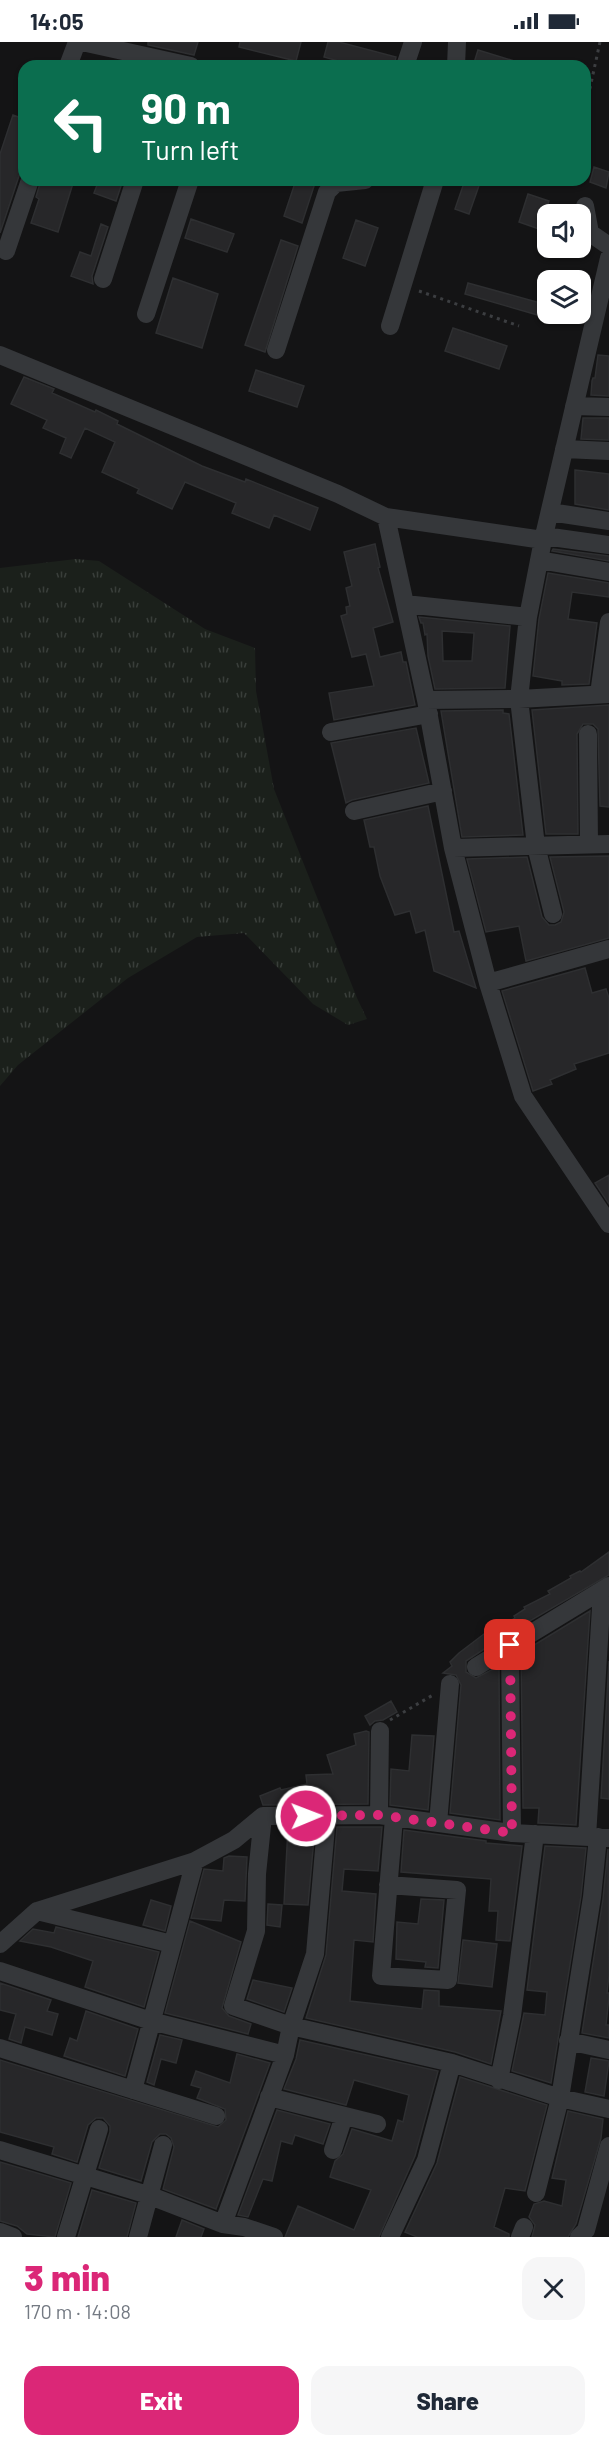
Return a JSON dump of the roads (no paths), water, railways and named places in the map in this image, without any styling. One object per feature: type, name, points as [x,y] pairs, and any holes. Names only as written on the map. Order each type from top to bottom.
[{"type":"street","points":[[71,60],[77,42]]},
{"type":"street","points":[[82,42],[118,46],[160,60]]},
{"type":"street","points":[[407,60],[413,42]]},
{"type":"street","points":[[456,60],[457,42]]},
{"type":"street","points":[[6,250],[28,186]]},
{"type":"street","points":[[103,279],[133,186]]},
{"type":"street","points":[[146,314],[188,186]]},
{"type":"street","points":[[276,350],[327,192],[333,186]]},
{"type":"street","points":[[390,326],[433,186]]},
{"type":"street","points":[[591,234],[609,246]]},
{"type":"street","points":[[553,914],[536,846],[519,699],[528,617],[539,560],[574,406],[601,323],[609,258]]},
{"type":"street","points":[[0,355],[327,489],[386,517],[609,545]]},
{"type":"street","points":[[574,406],[609,407]]},
{"type":"street","points":[[564,449],[609,451]]},
{"type":"street","points":[[550,512],[609,521]]},
{"type":"street","points":[[386,517],[427,707],[453,848],[488,983],[523,1096],[609,1224]]},
{"type":"street","points":[[539,560],[609,572]]},
{"type":"street","points":[[405,604],[528,617]]},
{"type":"street","points":[[331,732],[427,707],[604,694],[609,622]]},
{"type":"street","points":[[588,734],[589,844]]},
{"type":"street","points":[[354,811],[443,791]]},
{"type":"street","points":[[453,848],[609,844]]},
{"type":"street","points":[[488,983],[609,950]]},
{"type":"street","points":[[476,1667],[606,1588]]},
{"type":"street","points":[[536,2193],[560,2097],[592,1897],[598,1838],[606,1588]]},
{"type":"street","points":[[510,1645],[512,1833]]},
{"type":"street","points":[[438,1823],[450,1684]]},
{"type":"street","points":[[380,1731],[388,1886],[381,1976],[448,1980],[457,1890],[388,1886]]},
{"type":"street","points":[[223,2224],[285,2055],[291,2026],[315,1954],[327,1815]]},
{"type":"street","points":[[0,1944],[38,1911],[195,1861],[234,1840],[262,1816],[386,1816],[512,1833],[598,1838]]},
{"type":"street","points":[[262,1816],[257,1874],[256,1931],[233,2006],[291,2026],[452,2063],[499,2080],[609,2109]]},
{"type":"street","points":[[499,2080],[512,2016],[535,1834]]},
{"type":"street","points":[[133,2090],[195,1861]]},
{"type":"street","points":[[38,1911],[172,1944]]},
{"type":"street","points":[[0,1971],[151,2021],[285,2055]]},
{"type":"street","points":[[568,2041],[609,2050]]},
{"type":"street","points":[[0,2048],[216,2116]]},
{"type":"street","points":[[395,2236],[426,2160],[452,2063]]},
{"type":"street","points":[[269,2097],[377,2124]]},
{"type":"street","points":[[333,2150],[344,2116]]},
{"type":"street","points":[[66,2237],[99,2129]]},
{"type":"street","points":[[138,2237],[163,2145]]},
{"type":"street","points":[[579,2237],[586,2230],[609,2146]]},
{"type":"street","points":[[0,2150],[85,2178],[148,2195],[242,2232],[274,2237]]},
{"type":"street","points":[[0,2232],[13,2237]]}]
